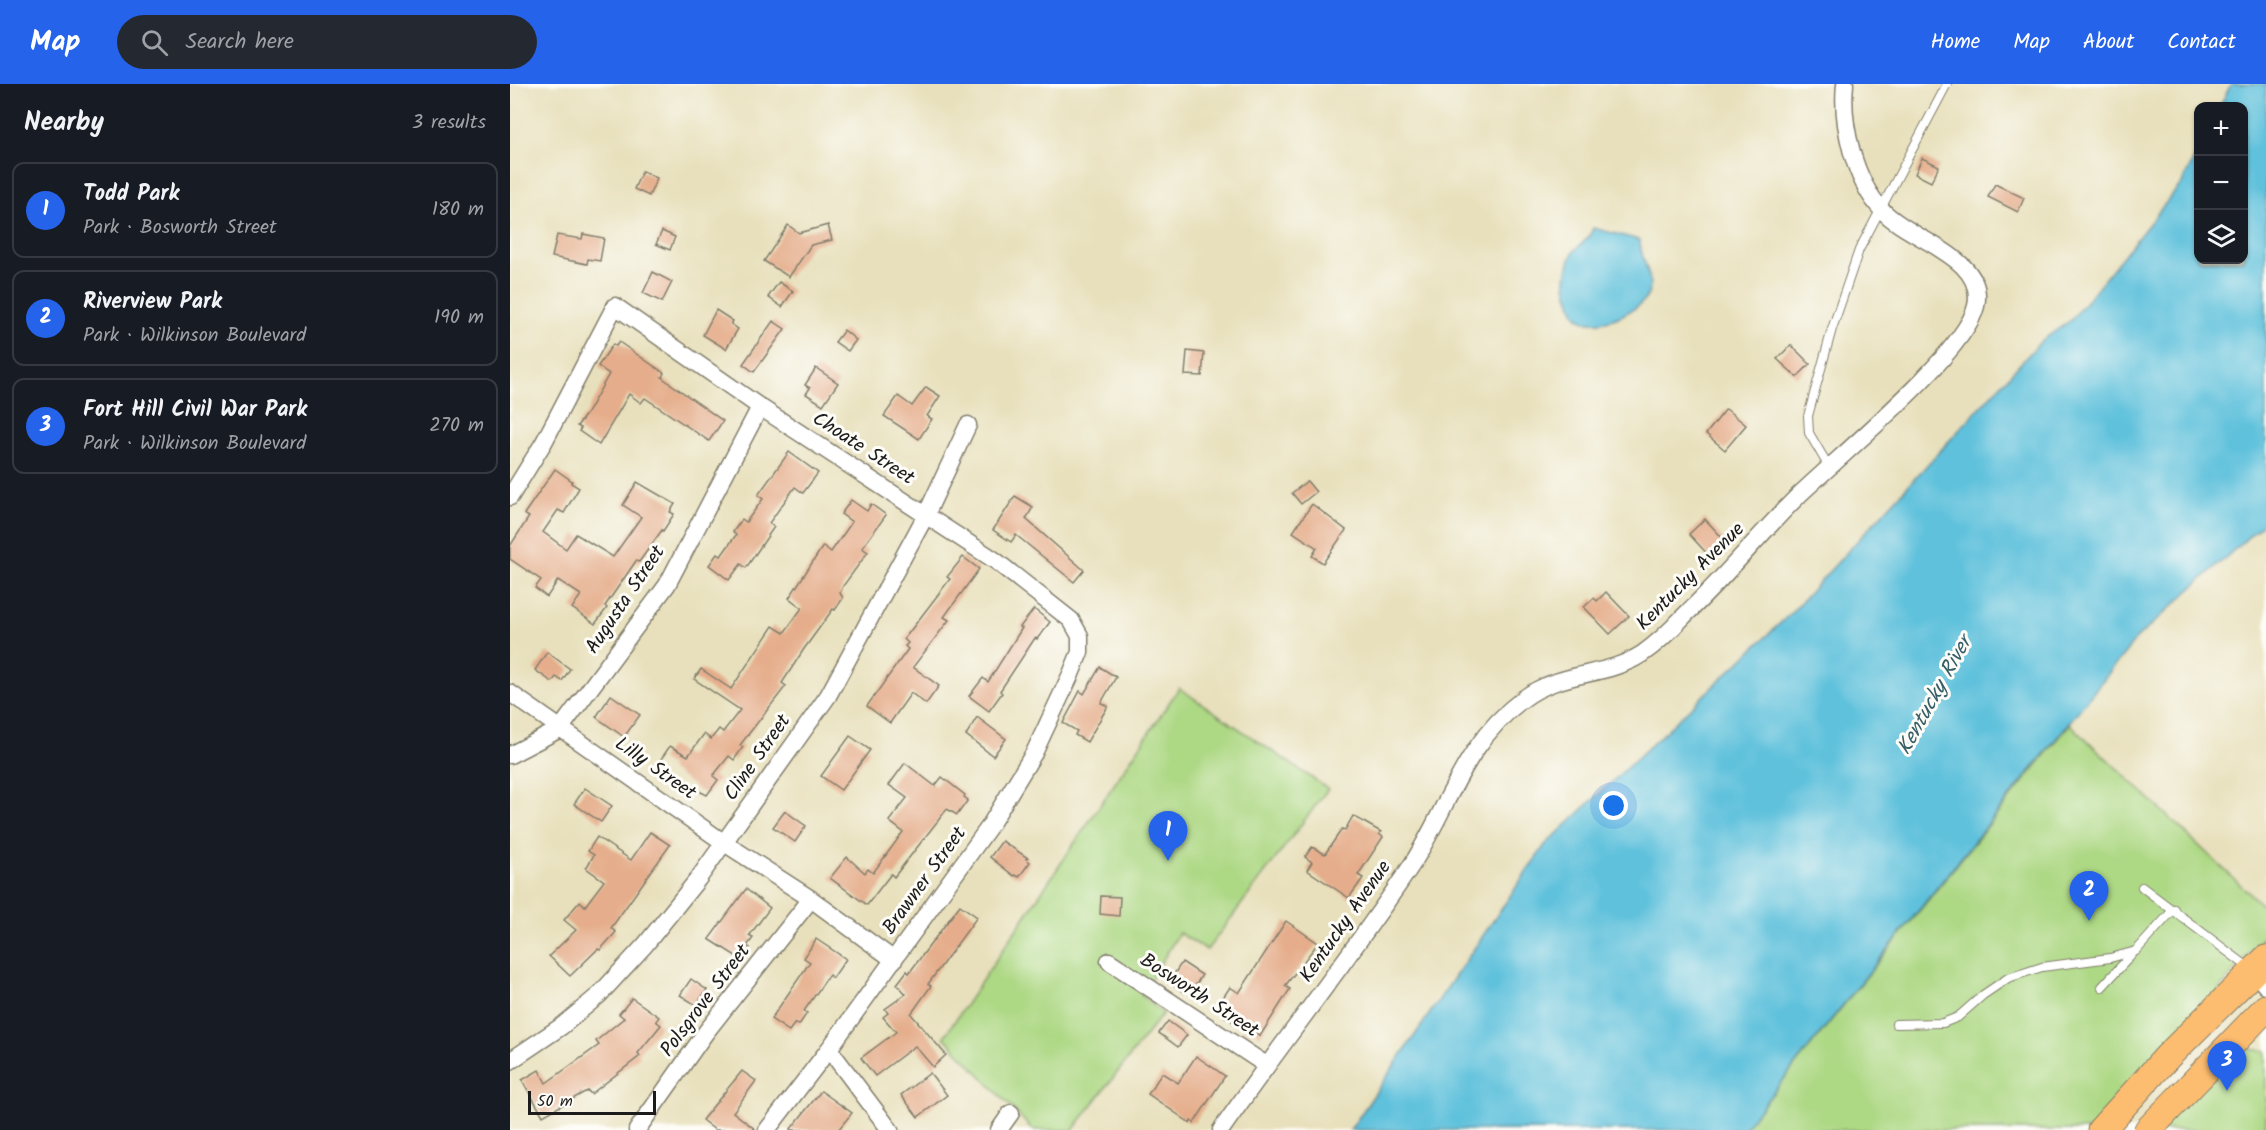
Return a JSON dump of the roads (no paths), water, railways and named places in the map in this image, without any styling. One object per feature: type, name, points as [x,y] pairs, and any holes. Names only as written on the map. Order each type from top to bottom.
[{"type":"highway","points":[[2101,1130],[2168,1056],[2262,972]]},
{"type":"highway","points":[[2148,1130],[2266,1008]]},
{"type":"street","name":"Kentucky Avenue","points":[[1221,1130],[1266,1065],[1350,954],[1413,863],[1451,789],[1480,741],[1522,700],[1545,685],[1570,676],[1618,665],[1639,656],[1658,642],[1715,587],[1796,499],[1942,358],[1970,323],[1977,305],[1977,287],[1970,272],[1958,260],[1910,233],[1881,210],[1867,189],[1856,161],[1846,116],[1845,84]]},
{"type":"street","name":"Choate Street","points":[[510,497],[544,442],[615,306],[760,407],[996,561],[1071,620],[1080,636]]},
{"type":"street","name":"Augusta Street","points":[[510,755],[560,729],[667,585],[760,407]]},
{"type":"street","name":"Cline Street","points":[[510,1061],[561,1026],[599,995],[645,945],[698,879],[828,696],[926,515],[968,425]]},
{"type":"street","name":"Brawner Street","points":[[767,1130],[829,1049],[989,827],[1034,753],[1080,652],[1080,636]]},
{"type":"street","name":"Lilly Street","points":[[510,693],[723,842],[811,899],[894,960]]},
{"type":"street","name":"Polsgrove Street","points":[[638,1130],[706,1032],[811,899]]},
{"type":"street","name":"Bosworth Street","points":[[1109,961],[1266,1065]]},
{"type":"street","points":[[829,1049],[890,1130]]},
{"type":"street","points":[[999,1130],[1011,1113]]},
{"type":"lane","points":[[1829,467],[1809,433],[1808,416],[1832,329],[1859,250],[1947,84]]},
{"type":"lane","points":[[2142,887],[2262,972]]},
{"type":"lane","points":[[2102,987],[2174,909]]},
{"type":"lane","points":[[1896,1024],[1943,1023],[1958,1017],[1983,995],[2008,978],[2042,967],[2110,958],[2136,951]]},
{"type":"water","name":"Kentucky River","points":[[2231,84],[2266,84],[2266,521],[2136,639],[1743,1130],[1350,1130],[1545,845],[1791,613],[2041,341],[2071,320],[2182,183],[2194,159],[2194,264],[2248,264],[2248,102],[2222,102]]},
{"type":"water","points":[[1593,228],[1640,240],[1650,284],[1646,298],[1638,306],[1623,315],[1602,322],[1587,322],[1576,315],[1566,288],[1572,255]]},
{"type":"place","name":"Todd Park","points":[[1168,861]]},
{"type":"place","name":"Riverview Park","points":[[2089,921]]},
{"type":"place","name":"Fort Hill Civil War Park","points":[[2227,1091]]}]
